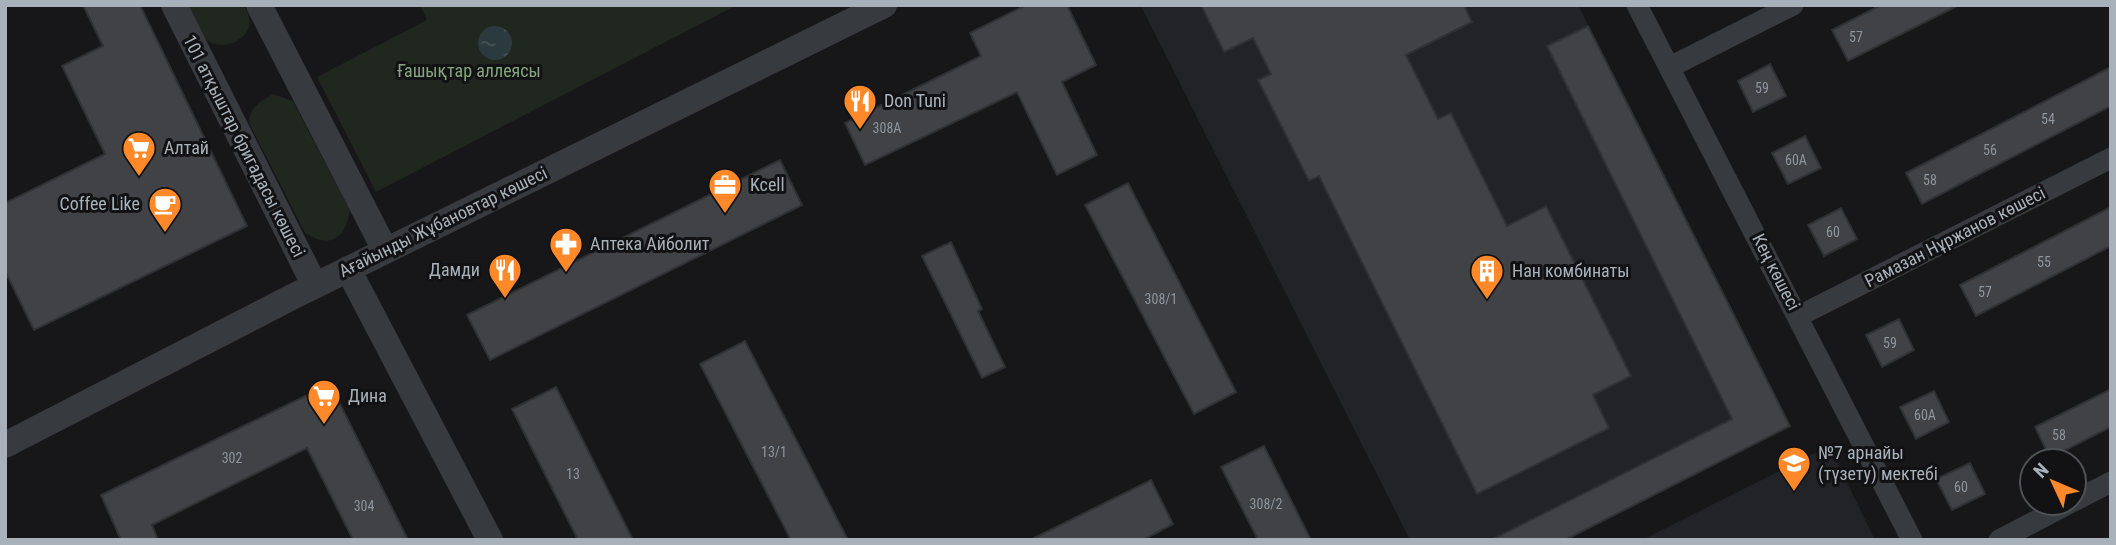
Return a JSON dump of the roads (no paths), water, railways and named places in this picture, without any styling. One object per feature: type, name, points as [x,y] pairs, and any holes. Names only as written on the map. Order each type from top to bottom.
[{"type":"street","name":"101 атқыштар бригадасы көшесі","points":[[173,5],[315,286]]},
{"type":"street","points":[[259,5],[385,250]]},
{"type":"street","name":"Ағайынды Жұбановтар көшесі","points":[[5,445],[385,250],[884,5]]},
{"type":"street","name":"Кең көшесі","points":[[1637,5],[1912,540]]},
{"type":"street","points":[[1670,67],[1794,5]]},
{"type":"street","name":"Рамазан Нұржанов көшесі","points":[[1799,316],[2111,158]]},
{"type":"street","points":[[348,269],[490,540]]},
{"type":"street","points":[[2088,494],[2111,482]]},
{"type":"street","points":[[1999,540],[2043,517]]},
{"type":"water","points":[[495,26],[507,31],[512,43],[507,55],[495,60],[483,55],[478,43],[483,31]]},
{"type":"place","name":"Don Tuni","points":[[860,131]]},
{"type":"place","name":"Алтай","points":[[139,178]]},
{"type":"place","name":"Kcell","points":[[725,215]]},
{"type":"place","name":"Coffee Like","points":[[165,234]]},
{"type":"place","name":"Аптека Айболит","points":[[566,274]]},
{"type":"place","name":"Дамди","points":[[505,300]]},
{"type":"place","name":"Нан комбинаты","points":[[1487,301]]},
{"type":"place","name":"Дина","points":[[324,426]]},
{"type":"place","name":"№7 арнайы (түзету) мектебі","points":[[1794,493]]},
{"type":"park label","name":"Ғашықтар аллеясы","points":[[469,71]]}]
